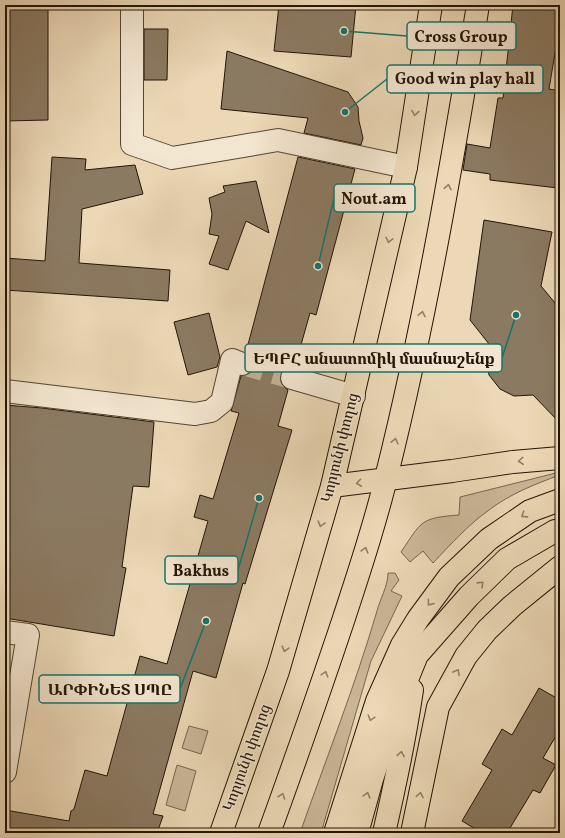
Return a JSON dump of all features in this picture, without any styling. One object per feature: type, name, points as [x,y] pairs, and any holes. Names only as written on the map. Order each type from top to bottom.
[{"type":"main road","name":"Կորյունի փողոց","points":[[221,833],[278,672],[332,486],[406,167],[431,5]]},
{"type":"main road","points":[[270,833],[358,574],[386,479],[408,383],[446,196],[478,5]]},
{"type":"main road","points":[[332,486],[512,462],[560,458]]},
{"type":"main road","points":[[335,833],[377,701],[402,645],[418,619],[449,577],[489,539],[530,511],[560,500]]},
{"type":"main road","points":[[357,833],[372,779],[395,709],[417,655],[469,596],[507,559],[560,530]]},
{"type":"main road","points":[[412,833],[438,707],[466,656],[487,630],[560,567]]},
{"type":"main road","points":[[384,833],[398,774],[408,722],[417,655]]},
{"type":"street","points":[[132,5],[132,144],[172,158],[278,140],[406,167]]},
{"type":"street","points":[[5,390],[195,414],[211,411],[222,402],[232,360],[242,364]]},
{"type":"street","points":[[292,378],[354,396]]},
{"type":"street","points":[[5,632],[28,635],[5,772]]},
{"type":"shaded area","points":[[560,472],[560,475],[523,490],[497,504],[467,528],[433,563],[423,551],[410,562],[401,552],[418,527],[423,523],[436,518],[459,515],[460,497]]},
{"type":"shaded area","points":[[388,573],[395,573],[399,580],[391,591],[402,596],[371,661],[321,833],[300,833],[359,667],[385,588]]},
{"type":"shaded area","points":[[189,726],[208,731],[201,754],[182,748]]},
{"type":"shaded area","points":[[177,765],[196,771],[185,811],[166,805]]},
{"type":"building","points":[[5,5],[48,5],[48,120],[5,121]]},
{"type":"building","points":[[279,5],[356,5],[351,57],[274,51]]},
{"type":"building","points":[[513,5],[560,5],[560,23],[549,89],[560,91],[560,176],[558,188],[490,180],[490,174],[463,170],[467,144],[490,148],[498,98],[503,98]]},
{"type":"building","points":[[144,29],[168,29],[167,80],[144,80]]},
{"type":"building","points":[[227,51],[348,92],[358,107],[359,121],[363,138],[361,145],[304,133],[308,118],[221,109]]},
{"type":"building","points":[[52,157],[86,159],[85,170],[135,165],[143,194],[82,209],[79,263],[170,270],[168,301],[5,290],[5,258],[45,261]]},
{"type":"building","points":[[298,157],[355,169],[316,315],[310,313],[295,366],[289,366],[284,369],[280,375],[280,381],[288,390],[278,426],[292,430],[245,584],[243,583],[216,678],[193,671],[153,814],[163,816],[157,833],[5,833],[5,810],[69,821],[85,770],[107,776],[140,656],[167,664],[208,521],[194,517],[200,495],[213,499],[239,413],[231,411],[241,376],[249,374],[254,368],[252,357],[246,352]]},
{"type":"building","points":[[256,181],[269,233],[246,221],[228,270],[209,264],[219,236],[209,234],[212,214],[209,198],[225,192],[223,186]]},
{"type":"building","points":[[484,220],[552,232],[541,286],[560,309],[560,423],[533,395],[514,396],[500,389],[489,375],[487,362],[493,349],[470,320]]},
{"type":"building","points":[[209,313],[220,357],[217,367],[188,375],[174,322]]},
{"type":"building","points":[[5,405],[42,408],[154,422],[149,487],[133,486],[122,567],[126,568],[114,636],[5,618]]},
{"type":"building","points":[[539,688],[560,700],[560,729],[543,758],[556,765],[540,793],[533,790],[507,833],[482,833],[462,821],[492,770],[482,764],[502,729],[512,735]]},
{"type":"tunnel","points":[[242,364],[292,378]]},
{"type":"place","name":"Cross Group","points":[[344,31]]},
{"type":"place","name":"Good win play hall","points":[[345,112]]},
{"type":"place","name":"Nout.am","points":[[318,266]]},
{"type":"place","name":"ԵՊԲՀ անատոմիկ մասնաշենք","points":[[516,315]]},
{"type":"place","name":"Bakhus","points":[[259,498]]},
{"type":"place","name":"ԱՐՓԻՆԵՏ ՍՊԸ","points":[[206,621]]}]
